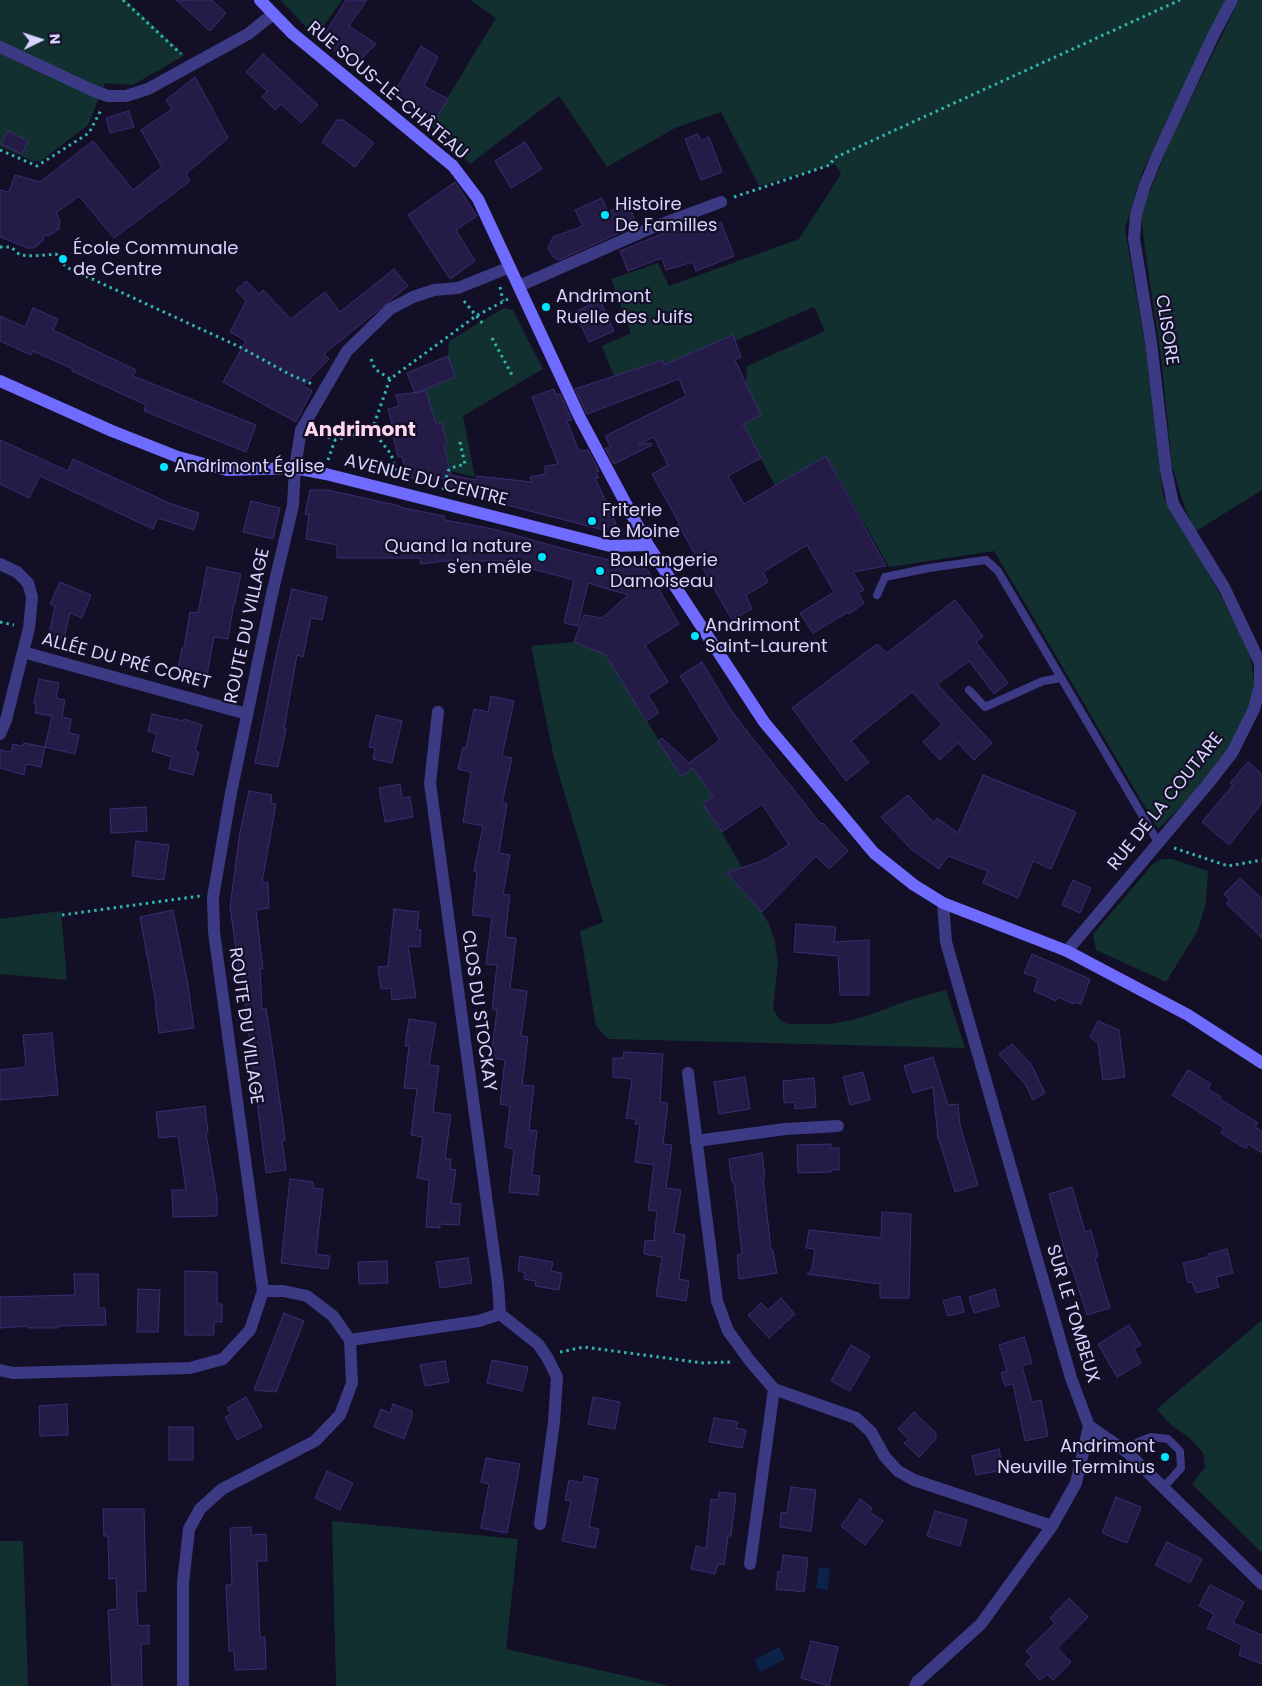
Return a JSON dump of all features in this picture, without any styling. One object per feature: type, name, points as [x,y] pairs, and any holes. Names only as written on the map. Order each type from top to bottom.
[{"type":"street","name":"RUE SOUS-LE-CHÂTEAU","points":[[260,0],[292,33],[453,166],[478,199],[580,418],[648,545],[764,722],[874,852],[914,886],[942,903],[1067,951],[1188,1015],[1262,1062]]},
{"type":"street","name":"CLISORE","points":[[1232,0],[1156,156],[1136,214],[1134,240],[1151,342],[1166,470],[1173,504],[1225,589],[1261,662]]},
{"type":"street","points":[[0,47],[67,80],[108,96],[126,96],[148,89],[248,34],[273,14]]},
{"type":"street","points":[[521,290],[651,228],[721,202]]},
{"type":"street","name":"ROUTE DU VILLAGE","points":[[0,1370],[13,1373],[190,1368],[223,1359],[250,1330],[263,1291],[214,932],[213,897],[247,714],[293,505],[295,468],[301,430],[347,351],[390,309],[414,297],[434,290],[458,288],[510,267]]},
{"type":"street","name":"AVENUE DU CENTRE","points":[[0,381],[112,431],[178,457],[227,470],[295,468],[326,474],[610,546],[648,545]]},
{"type":"street","name":"ALLÉE DU PRÉ CORET","points":[[0,564],[17,572],[28,583],[32,597],[29,628],[6,720],[0,734]]},
{"type":"street","name":"ALLÉE DU PRÉ CORET","points":[[23,652],[247,714]]},
{"type":"street","name":"RUE DE LA COUTARE","points":[[1067,951],[1232,753],[1254,709],[1260,684],[1261,662]]},
{"type":"street","name":"CLOS DU STOCKAY","points":[[438,712],[430,783],[498,1284],[500,1314]]},
{"type":"street","name":"SUR LE TOMBEUX","points":[[942,903],[946,942],[1071,1378],[1089,1426]]},
{"type":"street","points":[[688,1073],[717,1301],[728,1331],[750,1362],[774,1389],[856,1418],[871,1432],[886,1457],[898,1471],[914,1480],[1052,1526]]},
{"type":"street","points":[[696,1141],[785,1129],[838,1126]]},
{"type":"street","points":[[183,1686],[184,1583],[189,1529],[200,1509],[222,1489],[315,1441],[340,1415],[352,1383],[350,1340],[333,1316],[307,1296],[283,1291],[263,1291]]},
{"type":"street","points":[[350,1340],[479,1321],[500,1314],[538,1344],[557,1377],[554,1422],[540,1524]]},
{"type":"street","points":[[750,1564],[774,1389]]},
{"type":"street","points":[[915,1686],[917,1682],[981,1624],[1052,1526],[1076,1483],[1089,1426],[1127,1452],[1262,1584]]},
{"type":"lane","points":[[877,596],[885,577],[986,560],[998,571],[1158,842]]},
{"type":"lane","points":[[969,690],[985,707],[1043,681],[1061,678]]},
{"type":"lane","points":[[1127,1452],[1138,1442],[1151,1437],[1168,1438],[1180,1451],[1180,1468],[1163,1488]]},
{"type":"path","points":[[123,0],[191,64]]},
{"type":"path","points":[[721,202],[830,165],[834,158],[1180,0]]},
{"type":"path","points":[[0,150],[37,166],[89,132],[108,96]]},
{"type":"path","points":[[0,247],[11,247],[20,255],[56,254],[66,267],[240,347],[289,374],[324,388]]},
{"type":"path","points":[[372,430],[390,379],[476,316],[521,290]]},
{"type":"path","points":[[476,316],[483,324]]},
{"type":"path","points":[[492,338],[512,375]]},
{"type":"path","points":[[371,359],[376,369],[390,379]]},
{"type":"path","points":[[317,432],[335,440],[372,430]]},
{"type":"path","points":[[372,430],[391,454],[395,467]]},
{"type":"path","points":[[447,473],[451,468],[465,464],[459,438]]},
{"type":"path","points":[[330,454],[335,440]]},
{"type":"path","points":[[1158,842],[1228,866],[1262,860]]},
{"type":"path","points":[[62,915],[197,896],[213,897]]},
{"type":"path","points":[[547,1357],[571,1348],[584,1347],[703,1363],[750,1362]]},
{"type":"green space","points":[[0,0],[126,0],[185,55],[133,85],[105,83],[88,125],[41,161],[32,161],[0,146]]},
{"type":"green space","points":[[280,0],[342,0],[316,37]]},
{"type":"green space","points":[[470,0],[1225,0],[1142,173],[1125,229],[1146,350],[1163,495],[1222,598],[1250,652],[1254,682],[1249,712],[1229,750],[1186,802],[1158,829],[994,551],[889,567],[826,456],[775,486],[743,424],[760,415],[746,383],[747,366],[825,331],[814,307],[735,341],[732,335],[664,365],[662,360],[614,376],[602,346],[631,333],[611,279],[658,263],[669,286],[799,239],[841,174],[835,164],[759,186],[721,112],[675,128],[607,167],[559,96],[470,164],[431,125],[496,18]]},
{"type":"green space","points":[[1239,0],[1262,0],[1262,490],[1195,532],[1185,508],[1172,466],[1161,356],[1141,213],[1171,139]]},
{"type":"green space","points":[[504,308],[513,310],[543,369],[463,416],[475,477],[451,471],[444,445],[447,443],[442,423],[436,424],[420,401],[417,392],[455,377],[448,356],[449,341]]},
{"type":"green space","points":[[574,642],[606,655],[681,776],[693,768],[713,796],[703,804],[722,832],[742,868],[727,873],[762,912],[769,924],[775,942],[778,964],[773,1009],[780,1020],[788,1024],[830,1024],[847,1021],[867,1016],[909,1000],[946,990],[965,1048],[608,1039],[596,1026],[580,931],[603,922],[554,758],[531,646]]},
{"type":"green space","points":[[1161,859],[1172,859],[1208,871],[1206,903],[1197,932],[1166,982],[1096,950],[1093,934],[1153,864]]},
{"type":"green space","points":[[61,911],[67,980],[0,974],[0,919]]},
{"type":"green space","points":[[1262,1320],[1262,1553],[1192,1484],[1205,1467],[1203,1453],[1191,1439],[1170,1424],[1157,1409]]},
{"type":"green space","points":[[332,1521],[518,1539],[506,1649],[670,1686],[336,1686]]},
{"type":"green space","points":[[0,1541],[23,1541],[28,1686],[0,1686]]},
{"type":"water","points":[[819,1567],[830,1569],[828,1590],[816,1588]]},
{"type":"water","points":[[779,1647],[785,1659],[760,1672],[754,1660]]},
{"type":"building","points":[[176,0],[212,0],[226,13],[210,31]]},
{"type":"building","points":[[346,0],[367,0],[349,26],[376,44],[355,65],[332,49],[338,41],[325,33]]},
{"type":"building","points":[[421,46],[438,57],[424,86],[448,99],[433,124],[393,95]]},
{"type":"building","points":[[263,54],[318,105],[301,123],[281,104],[275,110],[262,97],[267,91],[246,72]]},
{"type":"building","points":[[195,77],[228,138],[186,174],[190,181],[114,238],[79,196],[56,213],[60,220],[59,229],[50,235],[44,236],[43,241],[34,248],[28,248],[0,237],[0,190],[9,192],[15,175],[40,182],[93,141],[133,190],[162,167],[141,130],[172,109],[166,100]]},
{"type":"building","points":[[129,111],[134,127],[110,133],[106,118]]},
{"type":"building","points":[[337,120],[343,120],[374,143],[355,167],[322,142]]},
{"type":"building","points":[[8,131],[28,141],[22,154],[1,144]]},
{"type":"building","points":[[698,134],[701,141],[709,137],[722,172],[701,180],[685,139]]},
{"type":"building","points":[[525,142],[542,169],[511,188],[495,161]]},
{"type":"building","points":[[455,182],[477,216],[456,230],[475,261],[450,279],[408,215]]},
{"type":"building","name":"Histoire De Familles","points":[[602,198],[608,212],[628,204],[637,225],[559,260],[553,257],[548,248],[553,237],[583,226],[575,210]]},
{"type":"building","points":[[691,222],[695,232],[721,222],[734,256],[696,271],[693,262],[666,270],[662,258],[628,271],[620,251]]},
{"type":"building","points":[[394,269],[408,286],[324,354],[329,359],[303,386],[312,391],[296,422],[223,382],[246,341],[230,332],[246,301],[236,290],[246,281],[259,294],[263,290],[291,319],[325,292],[340,312]]},
{"type":"building","points":[[600,300],[614,331],[589,342],[575,312]]},
{"type":"building","points":[[33,308],[58,319],[53,330],[136,370],[133,376],[256,425],[246,452],[144,411],[146,405],[72,371],[73,369],[33,351],[31,355],[0,341],[0,316],[25,327]]},
{"type":"building","points":[[733,335],[741,357],[735,360],[761,415],[743,424],[761,458],[728,476],[744,504],[826,456],[886,566],[853,572],[864,590],[858,593],[864,603],[849,614],[848,612],[813,633],[800,613],[834,592],[807,545],[763,572],[768,582],[746,595],[752,609],[732,620],[652,474],[668,465],[654,437],[638,445],[651,443],[652,445],[614,464],[605,448],[611,448],[605,436],[686,396],[679,379],[587,414],[575,389],[663,360],[664,365]]},
{"type":"building","points":[[448,356],[455,377],[415,393],[407,373]]},
{"type":"building","points":[[554,389],[556,395],[560,394],[572,420],[567,421],[579,451],[588,450],[599,471],[596,472],[599,478],[595,478],[616,524],[611,532],[445,489],[448,477],[426,483],[407,476],[402,456],[398,457],[393,436],[395,435],[388,409],[399,406],[396,395],[426,391],[436,424],[442,423],[447,443],[444,445],[451,475],[476,480],[477,476],[532,482],[530,477],[545,474],[545,466],[558,464],[532,397]]},
{"type":"building","points":[[0,440],[68,471],[73,459],[169,503],[199,513],[194,530],[158,518],[153,529],[40,476],[29,498],[0,484]]},
{"type":"building","points":[[310,490],[328,490],[444,516],[445,520],[493,529],[647,569],[679,624],[645,645],[668,682],[648,695],[659,713],[646,721],[606,655],[574,642],[584,615],[602,618],[628,595],[588,583],[578,626],[564,623],[574,580],[502,561],[447,561],[421,564],[420,558],[337,558],[337,545],[306,539],[309,515],[305,514]]},
{"type":"building","points":[[251,501],[280,508],[273,539],[243,532]]},
{"type":"building","points":[[207,567],[241,574],[228,639],[214,637],[207,675],[178,669],[182,648],[184,648],[190,612],[198,613]]},
{"type":"building","points":[[60,582],[91,595],[82,618],[70,613],[64,639],[49,635],[55,606],[50,604]]},
{"type":"building","points":[[292,589],[327,597],[322,620],[311,618],[303,657],[297,655],[284,729],[286,729],[278,767],[255,763],[277,651]]},
{"type":"building","points":[[955,600],[983,636],[976,642],[1008,683],[994,694],[969,661],[937,684],[992,743],[974,760],[958,743],[940,760],[923,742],[942,724],[912,692],[851,741],[869,762],[846,781],[792,708],[877,644],[887,653]]},
{"type":"building","points":[[702,662],[730,709],[750,735],[821,824],[823,823],[848,851],[829,869],[816,856],[762,912],[727,873],[764,860],[789,845],[762,804],[722,832],[703,804],[713,796],[693,768],[681,776],[658,741],[662,738],[689,763],[720,740],[680,676]]},
{"type":"building","points":[[39,679],[59,683],[56,698],[65,700],[62,717],[71,719],[69,733],[79,735],[75,754],[45,747],[52,716],[35,713],[36,704],[34,703]]},
{"type":"building","points":[[491,696],[514,701],[502,756],[512,758],[502,803],[507,803],[499,853],[510,855],[503,894],[510,895],[505,937],[516,938],[510,989],[527,991],[521,1036],[528,1037],[522,1085],[534,1086],[529,1130],[537,1131],[532,1175],[540,1176],[538,1195],[509,1192],[514,1149],[505,1147],[510,1106],[500,1104],[505,1060],[491,1058],[497,1010],[492,1009],[497,965],[486,964],[492,917],[472,915],[477,872],[474,871],[483,826],[463,822],[471,772],[458,769],[463,747],[466,748],[474,709],[488,712]]},
{"type":"building","points":[[152,714],[183,721],[184,719],[202,725],[195,751],[199,752],[193,775],[169,769],[172,757],[152,751],[157,734],[148,731]]},
{"type":"building","points":[[376,715],[402,721],[392,763],[373,759],[375,748],[369,747]]},
{"type":"building","points":[[24,743],[45,747],[41,767],[26,764],[24,775],[0,768],[0,750],[11,752],[13,744],[23,746]]},
{"type":"building","points":[[1248,762],[1262,774],[1262,803],[1229,845],[1202,822],[1233,785],[1230,783]]},
{"type":"building","points":[[983,775],[1076,812],[1051,869],[1033,861],[1018,898],[983,883],[988,871],[948,856],[939,869],[911,849],[881,817],[908,795],[934,823],[937,818],[958,833]]},
{"type":"building","points":[[400,784],[402,798],[410,797],[413,817],[385,822],[379,788]]},
{"type":"building","points":[[249,791],[272,795],[271,803],[276,804],[262,883],[268,882],[269,908],[256,910],[263,969],[260,969],[262,1009],[266,1008],[272,1046],[285,1140],[282,1140],[286,1170],[266,1173],[241,972],[239,972],[230,907],[240,832]]},
{"type":"building","points":[[146,807],[147,831],[111,833],[110,809]]},
{"type":"building","points":[[136,841],[169,845],[164,880],[132,876]]},
{"type":"building","points":[[1240,878],[1262,899],[1262,938],[1226,903],[1230,900],[1224,894]]},
{"type":"building","points":[[1073,880],[1091,888],[1080,913],[1062,905]]},
{"type":"building","points":[[394,909],[419,912],[417,929],[421,930],[420,947],[408,946],[416,997],[392,1000],[391,988],[381,989],[378,967],[388,966]]},
{"type":"building","points":[[173,910],[188,985],[194,1028],[159,1033],[156,1004],[140,917]]},
{"type":"building","points":[[796,924],[836,927],[834,942],[869,940],[869,995],[840,995],[838,956],[794,952]]},
{"type":"building","points":[[1032,954],[1090,979],[1081,1004],[1074,1002],[1073,1004],[1058,997],[1056,1001],[1034,991],[1038,978],[1024,973]]},
{"type":"building","points":[[409,1019],[436,1023],[429,1065],[439,1066],[433,1112],[451,1115],[445,1159],[451,1159],[450,1169],[456,1170],[451,1203],[461,1204],[459,1225],[440,1224],[440,1228],[426,1227],[429,1180],[417,1178],[423,1137],[411,1135],[417,1089],[404,1088],[409,1046],[405,1046]]},
{"type":"building","points":[[1098,1021],[1119,1030],[1125,1077],[1103,1080],[1098,1043],[1090,1037]]},
{"type":"building","points":[[52,1033],[58,1095],[0,1100],[0,1070],[26,1067],[23,1035]]},
{"type":"building","points":[[1012,1044],[1031,1064],[1045,1093],[1033,1100],[1025,1084],[999,1054]]},
{"type":"building","points":[[624,1052],[663,1054],[660,1102],[668,1103],[663,1144],[672,1145],[666,1188],[681,1190],[674,1233],[685,1235],[679,1279],[689,1281],[686,1301],[656,1296],[662,1257],[644,1254],[645,1240],[654,1241],[657,1211],[648,1210],[654,1165],[635,1162],[640,1124],[635,1124],[636,1119],[626,1118],[632,1079],[613,1077],[613,1058],[623,1058]]},
{"type":"building","points":[[933,1057],[948,1105],[958,1104],[960,1125],[978,1185],[955,1192],[938,1140],[933,1087],[913,1093],[904,1066]]},
{"type":"building","points":[[1188,1070],[1211,1084],[1208,1089],[1221,1097],[1220,1099],[1258,1123],[1255,1127],[1262,1131],[1262,1153],[1248,1144],[1246,1149],[1221,1133],[1224,1128],[1172,1095]]},
{"type":"building","points":[[863,1072],[870,1100],[850,1105],[843,1077]]},
{"type":"building","points":[[745,1077],[750,1109],[719,1114],[714,1082]]},
{"type":"building","points":[[814,1078],[816,1107],[795,1109],[795,1102],[784,1103],[783,1081]]},
{"type":"building","points":[[205,1106],[208,1132],[206,1133],[217,1198],[217,1216],[173,1217],[172,1190],[186,1190],[178,1136],[159,1138],[156,1112]]},
{"type":"building","points":[[831,1144],[831,1148],[839,1148],[839,1170],[798,1173],[797,1145]]},
{"type":"building","points":[[762,1153],[771,1250],[773,1250],[777,1273],[739,1279],[737,1255],[742,1254],[734,1182],[732,1182],[729,1159]]},
{"type":"building","points":[[290,1179],[313,1182],[313,1188],[323,1189],[316,1254],[330,1256],[328,1269],[281,1263]]},
{"type":"building","points":[[1072,1187],[1085,1232],[1091,1230],[1098,1257],[1095,1258],[1110,1308],[1087,1315],[1071,1265],[1069,1265],[1049,1194]]},
{"type":"building","points":[[882,1212],[911,1214],[909,1298],[880,1298],[880,1284],[807,1274],[812,1269],[815,1249],[806,1248],[809,1230],[881,1238]]},
{"type":"building","points":[[1227,1249],[1233,1273],[1216,1277],[1219,1287],[1196,1293],[1192,1282],[1188,1283],[1183,1263],[1208,1257],[1208,1254]]},
{"type":"building","points":[[520,1256],[553,1262],[551,1271],[562,1273],[559,1290],[535,1286],[536,1281],[524,1279],[525,1273],[518,1271]]},
{"type":"building","points":[[468,1258],[472,1283],[440,1288],[436,1262]]},
{"type":"building","points":[[387,1261],[388,1283],[359,1284],[358,1262]]},
{"type":"building","points":[[185,1271],[217,1272],[217,1304],[222,1304],[222,1322],[214,1322],[214,1335],[185,1335]]},
{"type":"building","points":[[74,1274],[98,1274],[99,1308],[105,1308],[106,1325],[58,1326],[58,1328],[28,1328],[28,1326],[0,1328],[0,1297],[75,1295]]},
{"type":"building","points":[[138,1289],[160,1290],[158,1332],[137,1332]]},
{"type":"building","points":[[995,1289],[999,1306],[974,1313],[969,1297]]},
{"type":"building","points":[[960,1296],[964,1312],[948,1316],[943,1301]]},
{"type":"building","points":[[781,1298],[795,1314],[769,1338],[748,1315],[761,1303],[768,1310]]},
{"type":"building","points":[[284,1313],[304,1321],[276,1392],[254,1390]]},
{"type":"building","points":[[1129,1325],[1141,1345],[1134,1349],[1141,1363],[1117,1377],[1098,1344]]},
{"type":"building","points":[[1024,1337],[1032,1363],[1022,1366],[1032,1402],[1041,1400],[1048,1436],[1025,1441],[1013,1384],[1005,1386],[1001,1373],[1007,1371],[999,1345]]},
{"type":"building","points":[[851,1345],[870,1356],[850,1391],[831,1381]]},
{"type":"building","points":[[492,1360],[528,1367],[522,1391],[487,1383]]},
{"type":"building","points":[[445,1361],[449,1382],[425,1386],[420,1365]]},
{"type":"building","points":[[246,1397],[262,1427],[237,1440],[225,1417],[231,1414],[227,1408]]},
{"type":"building","points":[[593,1397],[620,1402],[615,1429],[588,1424]]},
{"type":"building","points":[[67,1404],[68,1435],[40,1436],[39,1406]]},
{"type":"building","points":[[393,1404],[412,1411],[412,1417],[404,1439],[374,1427],[381,1409],[390,1413]]},
{"type":"building","points":[[914,1412],[936,1433],[936,1439],[919,1457],[904,1443],[909,1439],[898,1429]]},
{"type":"building","points":[[714,1418],[738,1422],[736,1428],[746,1430],[742,1448],[709,1442]]},
{"type":"building","points":[[169,1427],[193,1427],[193,1460],[169,1460]]},
{"type":"building","points":[[999,1449],[1003,1470],[976,1475],[972,1456]]},
{"type":"building","points":[[486,1458],[520,1464],[507,1533],[481,1528],[489,1484],[481,1482]]},
{"type":"building","points":[[327,1471],[353,1483],[340,1510],[315,1498]]},
{"type":"building","points":[[584,1476],[598,1479],[589,1527],[599,1529],[595,1548],[562,1541],[571,1501],[565,1500],[569,1480],[583,1483]]},
{"type":"building","points":[[791,1487],[816,1490],[811,1531],[780,1527],[781,1512],[787,1513]]},
{"type":"building","points":[[719,1492],[736,1494],[731,1536],[728,1536],[724,1565],[718,1564],[715,1574],[691,1569],[696,1546],[706,1549],[711,1499],[718,1500]]},
{"type":"building","points":[[1116,1497],[1141,1507],[1127,1543],[1102,1533]]},
{"type":"building","points":[[860,1499],[872,1508],[870,1512],[883,1521],[865,1545],[841,1526]]},
{"type":"building","points":[[103,1509],[144,1509],[146,1591],[136,1591],[138,1626],[149,1625],[149,1644],[141,1644],[142,1686],[112,1686],[108,1610],[117,1609],[116,1578],[109,1579],[108,1536],[104,1536]]},
{"type":"building","points":[[935,1511],[967,1520],[960,1546],[927,1536]]},
{"type":"building","points":[[251,1527],[251,1535],[266,1534],[267,1561],[257,1561],[260,1637],[265,1637],[266,1669],[235,1670],[234,1651],[229,1651],[226,1585],[232,1585],[230,1528]]},
{"type":"building","points":[[1167,1542],[1202,1559],[1190,1583],[1155,1565]]},
{"type":"building","points":[[783,1555],[808,1558],[804,1592],[776,1589],[778,1571],[781,1572]]},
{"type":"building","points":[[1210,1585],[1244,1602],[1233,1623],[1262,1635],[1262,1664],[1239,1655],[1242,1645],[1207,1628],[1214,1614],[1199,1606]]},
{"type":"building","points":[[1069,1598],[1088,1617],[1057,1648],[1071,1662],[1053,1680],[1047,1674],[1040,1680],[1025,1664],[1032,1657],[1026,1651],[1055,1623],[1050,1618]]},
{"type":"building","points":[[811,1641],[838,1647],[829,1686],[801,1678]]},
{"type":"place","name":"Histoire De Familles","points":[[605,215]]},
{"type":"place","name":"École Communale de Centre","points":[[63,259]]},
{"type":"place","name":"Andrimont Ruelle des Juifs","points":[[546,307]]},
{"type":"place","name":"Andrimont Église","points":[[164,467]]},
{"type":"place","name":"Friterie Le Moine","points":[[592,521]]},
{"type":"place","name":"Quand la nature s'en mêle","points":[[542,557]]},
{"type":"place","name":"Boulangerie Damoiseau","points":[[600,571]]},
{"type":"place","name":"Andrimont Saint-Laurent","points":[[695,636]]},
{"type":"place","name":"Andrimont Neuville Terminus","points":[[1165,1457]]},
{"type":"district","name":"Andrimont","points":[[360,431]]}]
